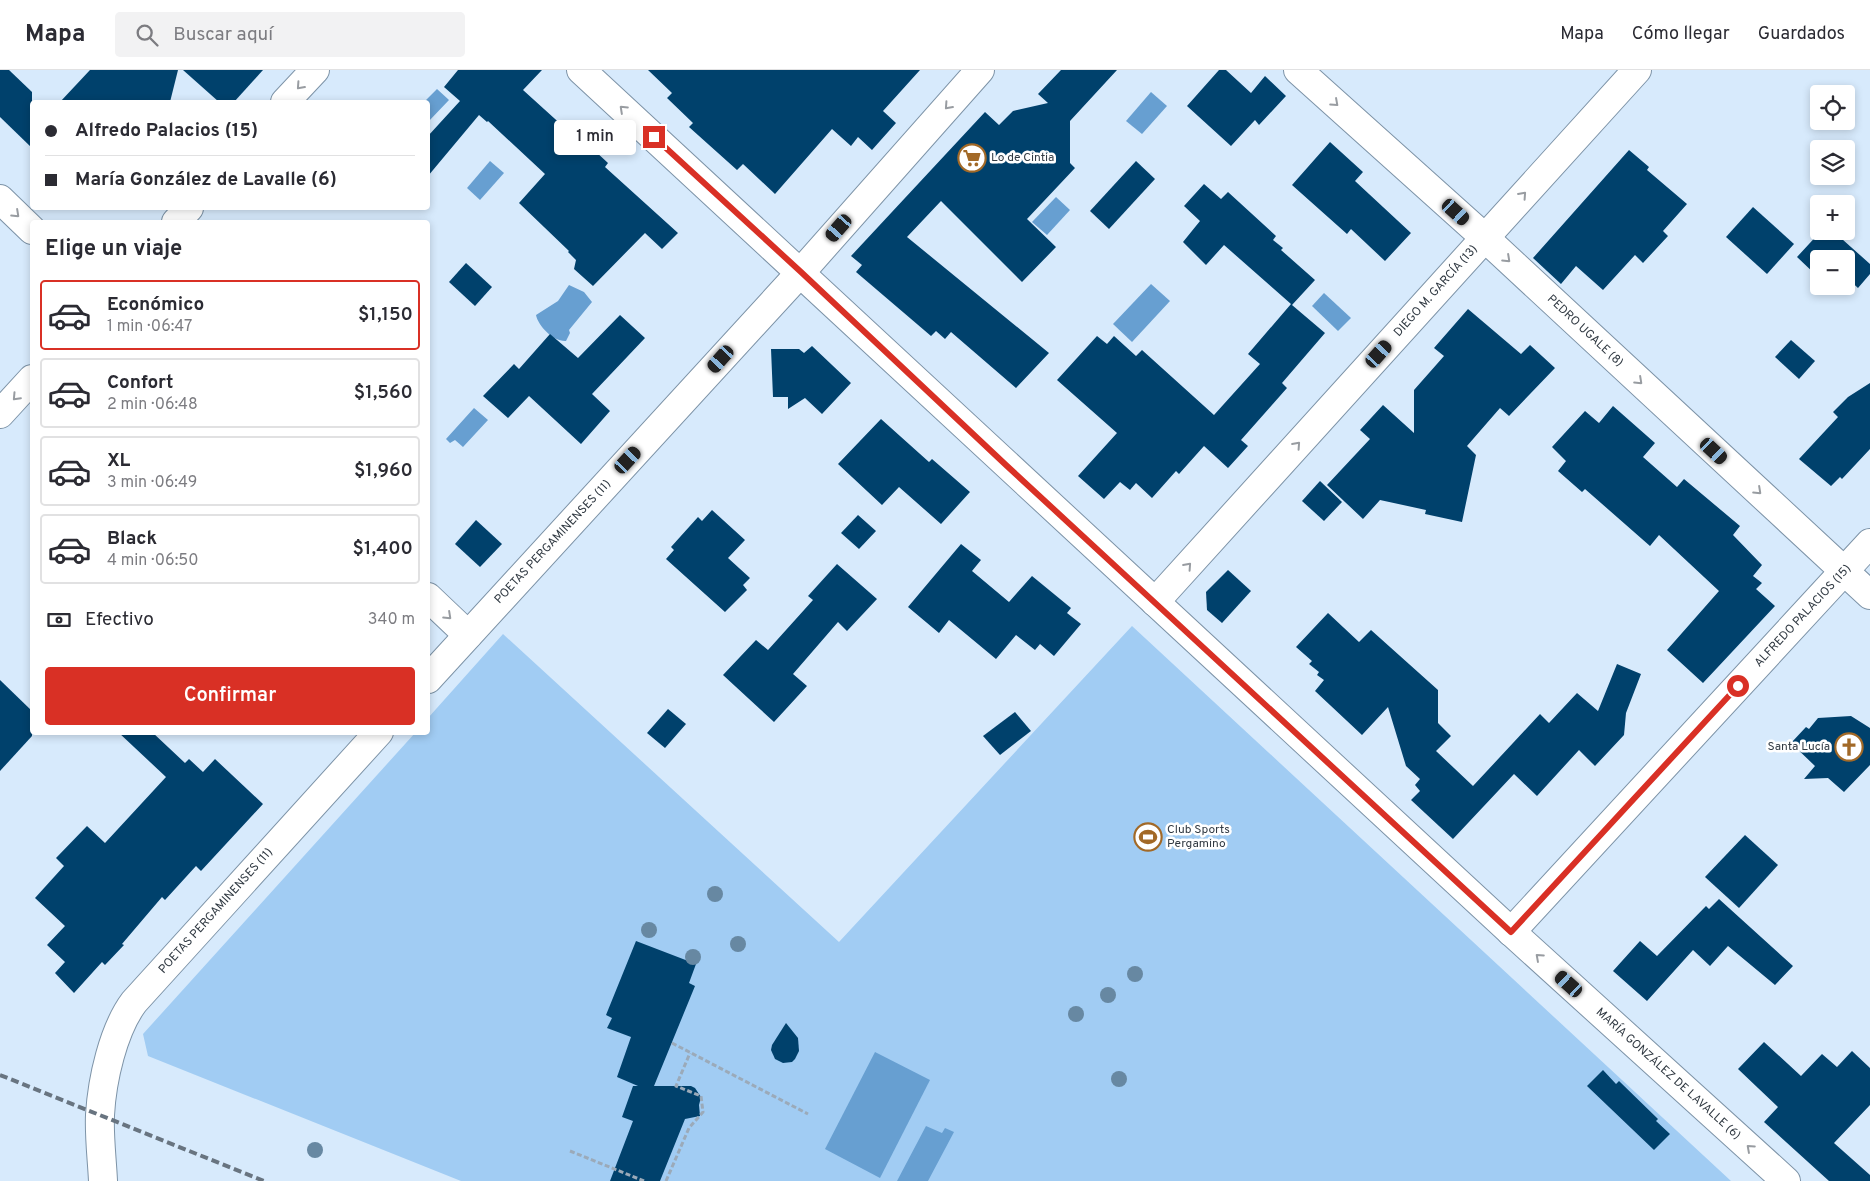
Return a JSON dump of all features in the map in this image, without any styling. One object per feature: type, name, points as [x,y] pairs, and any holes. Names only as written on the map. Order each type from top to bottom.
[{"type":"street","points":[[287,100],[315,70]]},
{"type":"street","name":"MARÍA GONZÁLEZ DE LAVALLE (6)","points":[[581,70],[1511,932],[1786,1181]]},
{"type":"street","name":"POETAS PERGAMINENSES (11)","points":[[430,677],[801,272],[980,70]]},
{"type":"street","name":"PEDRO UGALE (8)","points":[[1298,70],[1484,237],[1870,594]]},
{"type":"street","name":"DIEGO M. GARCÍA (13)","points":[[1155,602],[1637,70]]},
{"type":"street","points":[[0,199],[30,228]]},
{"type":"street","points":[[178,220],[187,210]]},
{"type":"street","points":[[0,414],[30,381]]},
{"type":"street","name":"ALFREDO PALACIOS (15)","points":[[1511,932],[1870,543]]},
{"type":"street","points":[[430,599],[468,635]]},
{"type":"street","name":"POETAS PERGAMINENSES (11)","points":[[103,1181],[100,1115],[109,1055],[125,1014],[140,995],[376,735]]},
{"type":"path","points":[[672,1043],[808,1114]]},
{"type":"path","points":[[666,1181],[689,1128],[703,1112],[701,1096],[676,1086],[690,1053]]},
{"type":"path","points":[[570,1151],[644,1181]]},
{"type":"shaded area","points":[[437,89],[449,100],[430,120],[430,100],[426,100]]},
{"type":"shaded area","points":[[1151,92],[1167,106],[1142,134],[1126,121]]},
{"type":"shaded area","points":[[490,161],[504,173],[480,200],[467,188]]},
{"type":"shaded area","points":[[1056,197],[1070,210],[1047,235],[1032,222]]},
{"type":"shaded area","points":[[1151,284],[1170,301],[1132,342],[1113,324]]},
{"type":"shaded area","points":[[569,285],[584,292],[592,302],[569,330],[570,333],[566,341],[561,341],[547,332],[540,324],[536,315],[558,301]]},
{"type":"shaded area","points":[[1324,293],[1351,318],[1338,331],[1312,306]]},
{"type":"shaded area","points":[[474,408],[488,420],[463,447],[455,440],[450,443],[446,439]]},
{"type":"shaded area","name":"Club Sports Pergamino","points":[[1132,626],[1731,1181],[461,1181],[148,1056],[143,1034],[413,735],[430,735],[430,716],[503,634],[839,942]]},
{"type":"shaded area","points":[[875,1052],[930,1080],[880,1178],[825,1149]]},
{"type":"shaded area","points":[[926,1126],[942,1133],[945,1128],[954,1132],[928,1181],[897,1181]]},
{"type":"building","points":[[0,70],[9,70],[32,92],[32,100],[30,100],[30,146],[0,117]]},
{"type":"building","points":[[90,70],[178,70],[170,100],[62,100]]},
{"type":"building","points":[[183,70],[263,70],[236,100],[217,100]]},
{"type":"building","points":[[458,70],[542,70],[523,90],[565,128],[568,126],[608,163],[605,167],[678,233],[662,249],[645,233],[593,286],[574,269],[576,260],[569,251],[519,203],[545,174],[488,121],[479,115],[430,174],[430,134],[460,101],[444,87]]},
{"type":"building","points":[[648,70],[920,70],[883,111],[896,123],[872,150],[858,137],[851,146],[832,129],[775,194],[743,164],[737,170],[689,127],[693,123],[667,98],[672,93]]},
{"type":"building","points":[[1061,70],[1117,70],[1070,121],[1070,163],[1075,168],[1027,219],[1056,247],[1022,282],[941,201],[907,237],[1049,353],[1016,388],[951,332],[945,339],[936,331],[931,336],[856,272],[862,265],[851,256],[985,112],[999,125],[1013,111],[1048,103],[1038,94]]},
{"type":"building","points":[[1219,70],[1226,70],[1251,93],[1265,76],[1286,96],[1259,125],[1255,120],[1231,146],[1187,106]]},
{"type":"building","points":[[1330,142],[1363,172],[1355,181],[1411,233],[1385,261],[1351,229],[1347,234],[1292,185]]},
{"type":"building","points":[[1629,150],[1649,167],[1647,170],[1687,204],[1663,231],[1668,236],[1643,263],[1635,255],[1603,290],[1576,266],[1561,284],[1533,258]]},
{"type":"building","points":[[1136,161],[1155,179],[1109,229],[1090,211]]},
{"type":"building","points":[[1204,184],[1221,199],[1228,192],[1276,236],[1273,240],[1283,248],[1281,250],[1315,280],[1292,305],[1325,333],[1282,383],[1287,388],[1241,440],[1248,446],[1228,468],[1204,446],[1179,474],[1176,471],[1152,498],[1136,483],[1130,490],[1120,482],[1104,499],[1078,476],[1117,433],[1057,380],[1097,336],[1107,344],[1114,336],[1136,356],[1142,350],[1214,415],[1260,364],[1248,354],[1291,304],[1224,245],[1206,265],[1183,242],[1200,221],[1184,206]]},
{"type":"building","points":[[1753,207],[1794,244],[1767,274],[1726,237]]},
{"type":"building","points":[[1813,240],[1843,240],[1854,250],[1810,250],[1810,269],[1797,257]]},
{"type":"building","points":[[1855,251],[1870,264],[1870,274],[1858,288],[1855,285]]},
{"type":"building","points":[[466,263],[492,287],[475,306],[449,282]]},
{"type":"building","points":[[1468,309],[1521,354],[1530,345],[1555,368],[1509,416],[1500,408],[1467,446],[1476,455],[1462,522],[1425,514],[1426,510],[1380,500],[1363,519],[1327,485],[1370,439],[1360,430],[1383,405],[1414,433],[1414,390],[1444,356],[1434,348]]},
{"type":"building","points":[[620,315],[645,338],[592,394],[610,411],[581,444],[529,396],[508,418],[483,396],[514,364],[519,369],[550,334],[578,358]]},
{"type":"building","points":[[1791,340],[1815,361],[1799,379],[1775,357]]},
{"type":"building","points":[[812,346],[851,383],[822,414],[805,398],[788,409],[788,397],[773,397],[771,349],[799,349],[804,353]]},
{"type":"building","points":[[1870,383],[1870,449],[1842,479],[1840,477],[1831,486],[1799,459],[1838,417],[1833,412],[1848,397]]},
{"type":"building","points":[[1613,406],[1655,443],[1643,457],[1677,487],[1684,479],[1740,526],[1733,535],[1762,565],[1753,576],[1762,583],[1756,589],[1775,606],[1703,683],[1667,650],[1719,591],[1659,535],[1650,546],[1585,489],[1582,492],[1558,471],[1566,461],[1552,447],[1585,411],[1599,423]]},
{"type":"building","points":[[881,419],[929,462],[932,459],[970,492],[941,524],[899,487],[882,505],[838,464]]},
{"type":"building","points":[[1320,481],[1342,502],[1324,521],[1302,501]]},
{"type":"building","points":[[712,510],[745,540],[728,558],[750,578],[743,585],[747,590],[725,612],[666,559],[674,550],[671,547],[698,517],[702,521]]},
{"type":"building","points":[[858,515],[876,531],[859,549],[841,533]]},
{"type":"building","points":[[476,520],[502,544],[480,567],[455,544]]},
{"type":"building","points":[[961,544],[981,560],[972,571],[1009,602],[1032,576],[1071,608],[1067,613],[1081,624],[1054,656],[1040,644],[1035,650],[1016,635],[996,659],[949,620],[939,633],[908,607]]},
{"type":"building","points":[[837,564],[877,599],[847,631],[838,622],[793,674],[807,686],[774,722],[723,675],[756,640],[768,650],[813,600],[808,596]]},
{"type":"building","points":[[1228,570],[1251,591],[1222,623],[1207,610],[1206,592]]},
{"type":"building","points":[[1328,613],[1359,642],[1371,630],[1438,690],[1438,723],[1451,736],[1436,751],[1473,786],[1540,714],[1549,723],[1577,693],[1598,711],[1617,664],[1641,674],[1626,713],[1624,735],[1595,766],[1579,750],[1537,796],[1514,774],[1453,839],[1411,800],[1420,791],[1415,785],[1420,779],[1406,766],[1388,707],[1362,735],[1315,691],[1324,680],[1317,675],[1319,672],[1309,664],[1312,661],[1296,647]]},
{"type":"building","points":[[0,680],[30,709],[30,735],[32,736],[0,771]]},
{"type":"building","points":[[668,709],[686,724],[665,748],[647,733]]},
{"type":"building","points":[[1015,712],[1031,731],[1000,755],[983,736]]},
{"type":"building","points":[[1851,716],[1870,728],[1870,765],[1844,792],[1828,778],[1804,779],[1815,766],[1791,743],[1806,727],[1809,729],[1818,718]]},
{"type":"building","points":[[121,735],[155,735],[185,763],[189,759],[203,772],[215,759],[263,804],[201,871],[196,866],[165,900],[162,897],[122,944],[124,945],[105,965],[102,962],[74,993],[55,973],[65,962],[47,945],[65,926],[35,898],[64,866],[56,858],[87,826],[105,843],[166,777]]},
{"type":"building","points":[[1745,835],[1778,865],[1739,908],[1705,877]]},
{"type":"building","points":[[1719,899],[1793,966],[1775,985],[1728,946],[1710,966],[1693,950],[1647,1001],[1613,971],[1640,941],[1657,956],[1706,906],[1709,909]]},
{"type":"building","points":[[636,941],[696,964],[689,983],[695,986],[654,1086],[691,1086],[695,1088],[701,1097],[699,1105],[700,1116],[685,1119],[660,1181],[610,1181],[633,1121],[622,1117],[633,1086],[638,1086],[617,1077],[631,1037],[607,1028],[612,1018],[606,1015]]},
{"type":"building","points":[[786,1023],[798,1038],[799,1051],[792,1062],[783,1063],[775,1059],[771,1050],[772,1045]]},
{"type":"building","points":[[1764,1042],[1801,1076],[1822,1054],[1837,1067],[1852,1051],[1870,1068],[1870,1105],[1834,1143],[1870,1175],[1870,1181],[1829,1181],[1764,1122],[1778,1107],[1738,1069]]},
{"type":"building","points":[[1603,1070],[1616,1084],[1619,1081],[1658,1119],[1656,1121],[1670,1134],[1654,1150],[1587,1086]]},
{"type":"railway","points":[[0,1075],[264,1181]]},
{"type":"place","name":"Lo de Cintia","points":[[972,158]]},
{"type":"place","name":"Santa Lucía","points":[[1849,747]]},
{"type":"place","name":"Club Sports Pergamino","points":[[1148,837]]},
{"type":"route","points":[[654,137],[1511,932],[1738,686]]}]
